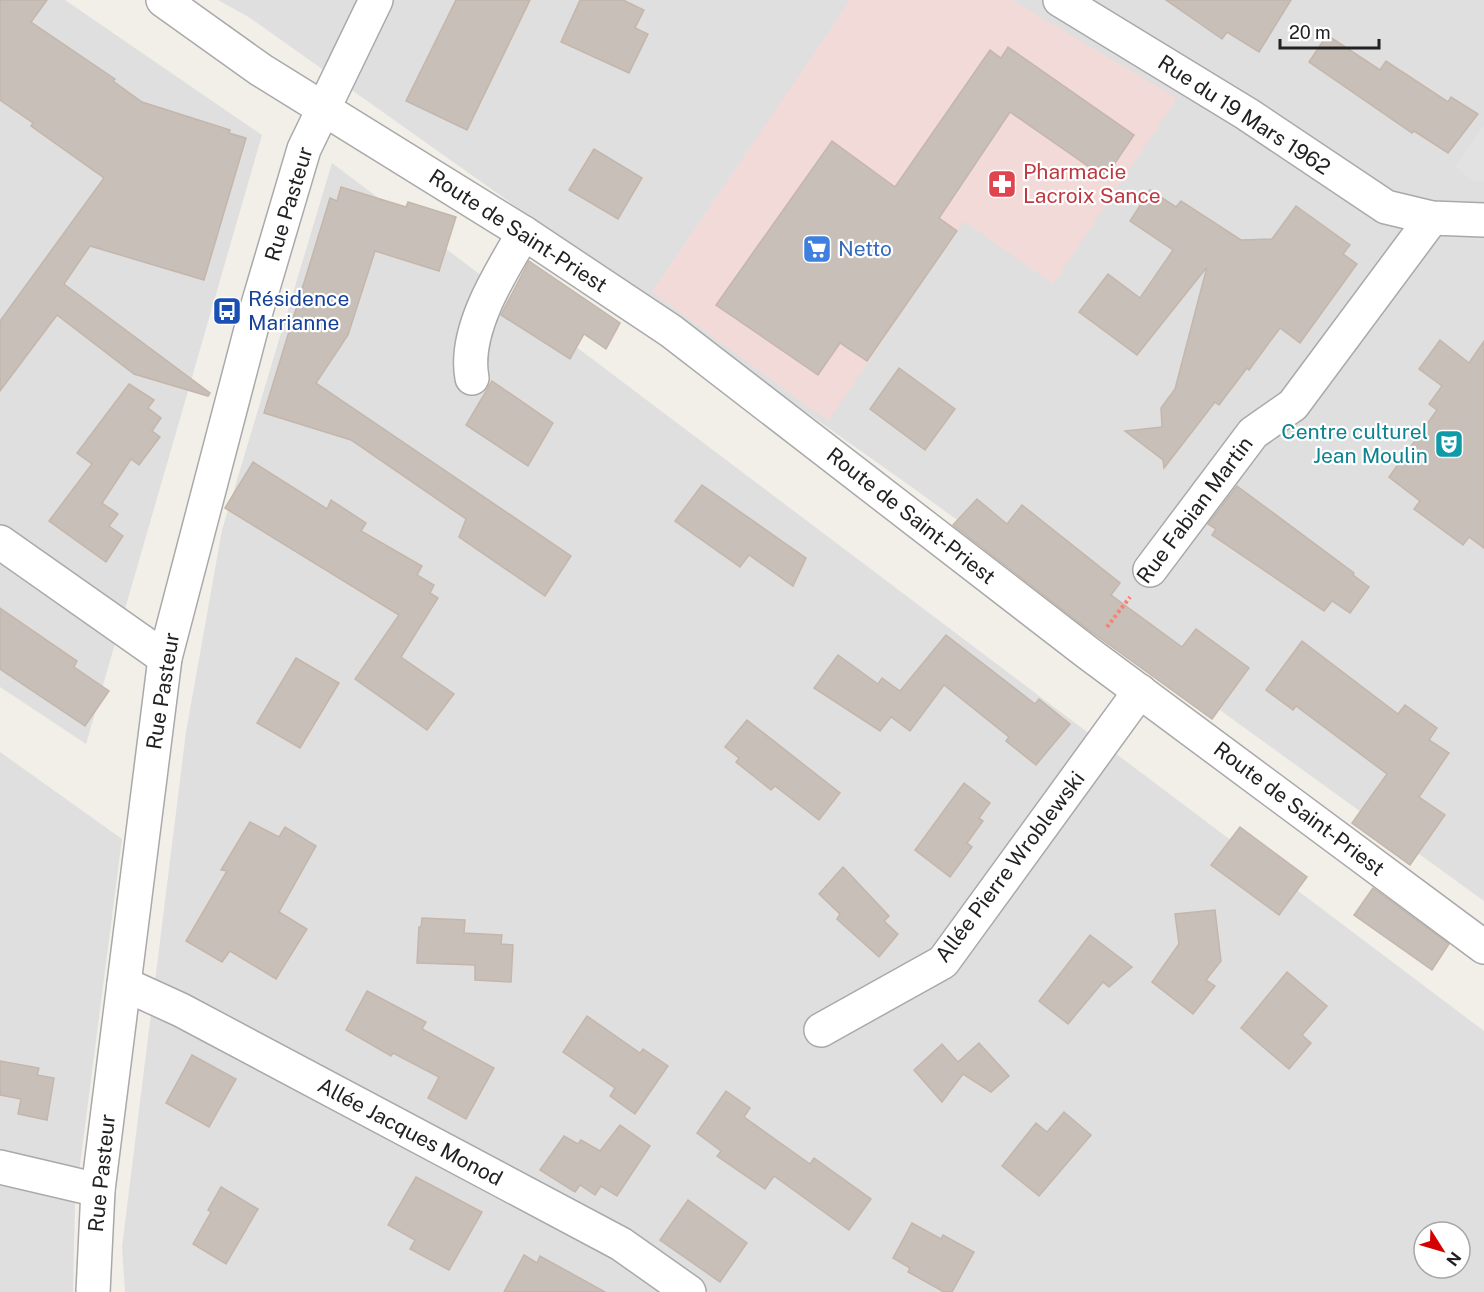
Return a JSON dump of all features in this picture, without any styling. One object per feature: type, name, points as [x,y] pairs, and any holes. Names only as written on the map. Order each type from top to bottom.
[{"type":"street","name":"Route de Saint-Priest","points":[[163,0],[261,70],[524,233],[671,331],[1140,692],[1484,947]]},
{"type":"street","name":"Rue Pasteur","points":[[93,1292],[98,1190],[165,658],[254,318],[304,149],[376,0]]},
{"type":"street","name":"Rue du 19 Mars 1962","points":[[1060,0],[1247,114],[1386,207],[1432,218]]},
{"type":"street","points":[[1432,218],[1484,220]]},
{"type":"street","name":"Rue Fabian Martin","points":[[1150,570],[1254,433],[1293,405],[1432,218]]},
{"type":"street","points":[[472,378],[469,361],[472,337],[506,264],[524,233]]},
{"type":"street","points":[[0,542],[165,658]]},
{"type":"street","name":"Allée Pierre Wroblewski","points":[[821,1030],[943,962],[1140,692]]},
{"type":"street","name":"Allée Jacques Monod","points":[[124,984],[181,1010],[621,1244],[689,1292]]},
{"type":"street","points":[[0,1167],[98,1190]]},
{"type":"path","name":"Rue Fabian Martin","points":[[1088,652],[1150,570]]},
{"type":"shaded area","points":[[0,0],[65,0],[262,135],[86,744],[0,687]]},
{"type":"shaded area","points":[[218,0],[1484,0],[1484,901],[913,488],[250,18]]},
{"type":"shaded area","points":[[850,0],[1012,0],[1177,98],[1053,284],[964,221],[828,421],[652,292]]},
{"type":"shaded area","points":[[1484,125],[1484,181],[1474,181],[1455,167]]},
{"type":"shaded area","points":[[332,163],[1484,1031],[1484,1292],[125,1292],[122,1247],[186,732],[222,530]]},
{"type":"shaded area","points":[[0,752],[122,839],[75,1204],[73,1292],[0,1292]]},
{"type":"building","points":[[0,0],[47,0],[31,22],[115,79],[113,81],[142,102],[230,130],[229,133],[246,138],[204,280],[90,246],[64,284],[210,393],[208,396],[134,374],[57,315],[0,391],[0,321],[104,178],[31,126],[33,123],[0,100]]},
{"type":"building","points":[[456,0],[530,0],[467,130],[406,101]]},
{"type":"building","points":[[580,0],[623,0],[644,10],[635,28],[648,34],[629,73],[561,42]]},
{"type":"building","points":[[1166,0],[1291,0],[1259,52],[1227,32],[1222,39]]},
{"type":"building","points":[[1327,35],[1380,70],[1386,61],[1448,102],[1451,97],[1478,114],[1448,153],[1414,131],[1412,133],[1309,62]]},
{"type":"building","points":[[1008,47],[1134,135],[1105,178],[1010,112],[939,218],[957,231],[867,361],[840,343],[818,375],[716,305],[832,141],[895,187],[990,50],[1001,58]]},
{"type":"building","points":[[594,149],[642,178],[618,219],[569,190]]},
{"type":"building","points":[[341,187],[406,207],[408,202],[456,217],[439,271],[375,251],[348,335],[316,383],[571,556],[545,596],[459,537],[466,519],[351,440],[264,413],[330,198],[337,201]]},
{"type":"building","points":[[1150,190],[1176,207],[1181,201],[1241,240],[1272,239],[1296,206],[1350,245],[1343,254],[1357,264],[1300,343],[1280,328],[1249,370],[1247,368],[1219,405],[1215,402],[1164,468],[1163,460],[1125,431],[1162,427],[1161,408],[1175,389],[1207,267],[1137,355],[1079,312],[1108,274],[1140,298],[1173,250],[1130,221]]},
{"type":"building","points":[[529,261],[620,323],[606,349],[584,334],[570,359],[501,315]]},
{"type":"building","name":"Centre culturel Jean Moulin","points":[[1440,340],[1469,363],[1484,341],[1484,548],[1469,537],[1463,545],[1414,509],[1420,501],[1389,477],[1437,410],[1429,404],[1442,386],[1419,369]]},
{"type":"building","points":[[899,368],[955,409],[925,450],[870,409]]},
{"type":"building","points":[[492,381],[553,423],[528,466],[466,425]]},
{"type":"building","points":[[129,384],[154,400],[148,408],[161,418],[152,431],[160,437],[139,465],[131,459],[102,503],[118,514],[109,526],[123,536],[106,562],[49,521],[92,464],[77,453]]},
{"type":"building","points":[[253,462],[327,509],[331,500],[366,523],[361,531],[422,566],[417,575],[434,585],[430,593],[438,598],[401,657],[454,694],[427,730],[355,679],[399,615],[225,508]]},
{"type":"building","points":[[702,485],[806,558],[793,586],[749,555],[740,567],[675,521]]},
{"type":"building","points":[[1237,486],[1354,573],[1353,575],[1369,587],[1350,613],[1332,601],[1324,611],[1212,535],[1216,529],[1208,524]]},
{"type":"building","points":[[977,499],[1007,524],[1022,505],[1120,583],[1111,595],[1182,647],[1196,629],[1249,668],[1212,719],[1086,628],[953,525]]},
{"type":"building","points":[[0,608],[77,661],[74,667],[109,691],[85,726],[0,669]]},
{"type":"building","points":[[946,635],[1035,704],[1039,699],[1070,724],[1036,765],[1006,741],[1009,737],[944,685],[910,731],[891,717],[880,731],[814,688],[838,655],[878,684],[882,678],[900,691]]},
{"type":"building","points":[[1302,641],[1398,714],[1405,705],[1437,728],[1429,740],[1449,753],[1419,797],[1445,815],[1410,865],[1352,823],[1387,774],[1296,706],[1293,710],[1266,690]]},
{"type":"building","points":[[296,658],[339,683],[300,748],[257,723]]},
{"type":"building","points":[[747,720],[840,793],[819,820],[775,786],[771,790],[736,762],[739,758],[725,747]]},
{"type":"building","points":[[964,783],[990,803],[979,818],[983,821],[967,843],[972,847],[950,877],[915,850]]},
{"type":"building","points":[[250,822],[279,837],[285,827],[316,846],[279,912],[307,929],[276,979],[230,951],[222,962],[186,941],[227,871],[221,870]]},
{"type":"building","points":[[1240,827],[1307,877],[1279,915],[1211,865]]},
{"type":"building","points":[[843,867],[889,916],[884,921],[898,934],[879,957],[837,919],[840,914],[819,894]]},
{"type":"building","points":[[1373,888],[1449,944],[1432,970],[1354,915]]},
{"type":"building","points":[[1215,910],[1221,961],[1206,980],[1215,986],[1193,1014],[1152,982],[1179,944],[1175,914]]},
{"type":"building","points":[[422,918],[465,920],[464,933],[502,935],[501,944],[513,945],[511,982],[475,980],[475,965],[417,963],[419,927],[421,927]]},
{"type":"building","points":[[1090,935],[1132,967],[1109,987],[1103,982],[1068,1024],[1039,1001]]},
{"type":"building","points":[[1287,972],[1327,1006],[1302,1035],[1311,1043],[1289,1069],[1241,1028]]},
{"type":"building","points":[[367,991],[426,1022],[422,1029],[494,1068],[466,1119],[428,1098],[439,1077],[393,1053],[391,1056],[346,1030]]},
{"type":"building","points":[[587,1016],[640,1053],[643,1049],[668,1066],[635,1114],[610,1096],[615,1088],[563,1052]]},
{"type":"building","points":[[979,1043],[1009,1076],[991,1092],[963,1074],[942,1102],[914,1070],[942,1044],[958,1062]]},
{"type":"building","points":[[192,1055],[236,1079],[209,1127],[166,1103]]},
{"type":"building","points":[[0,1061],[39,1068],[37,1075],[54,1078],[47,1120],[18,1114],[21,1099],[0,1095]]},
{"type":"building","points":[[726,1091],[750,1108],[744,1117],[810,1164],[814,1158],[871,1199],[849,1230],[774,1176],[765,1189],[717,1156],[721,1151],[697,1133]]},
{"type":"building","points":[[1064,1112],[1091,1135],[1039,1196],[1002,1166],[1036,1123],[1047,1132]]},
{"type":"building","points":[[620,1125],[650,1146],[617,1196],[601,1186],[595,1195],[580,1185],[575,1192],[540,1170],[564,1136],[578,1144],[581,1140],[600,1151]]},
{"type":"building","points":[[416,1177],[482,1212],[449,1270],[410,1249],[415,1240],[388,1225]]},
{"type":"building","points":[[221,1187],[258,1209],[226,1264],[193,1244],[211,1212],[208,1210]]},
{"type":"building","points":[[688,1200],[747,1243],[720,1282],[660,1240]]},
{"type":"building","points":[[912,1223],[941,1239],[943,1235],[974,1252],[952,1292],[944,1292],[908,1272],[910,1268],[893,1258]]},
{"type":"building","points":[[524,1255],[537,1263],[540,1256],[605,1292],[504,1292]]},
{"type":"place","name":"Pharmacie Lacroix Sance","points":[[1002,184]]},
{"type":"place","name":"Netto","points":[[817,249]]},
{"type":"place","name":"Résidence Marianne","points":[[227,311]]},
{"type":"place","name":"Centre culturel Jean Moulin","points":[[1449,444]]}]
